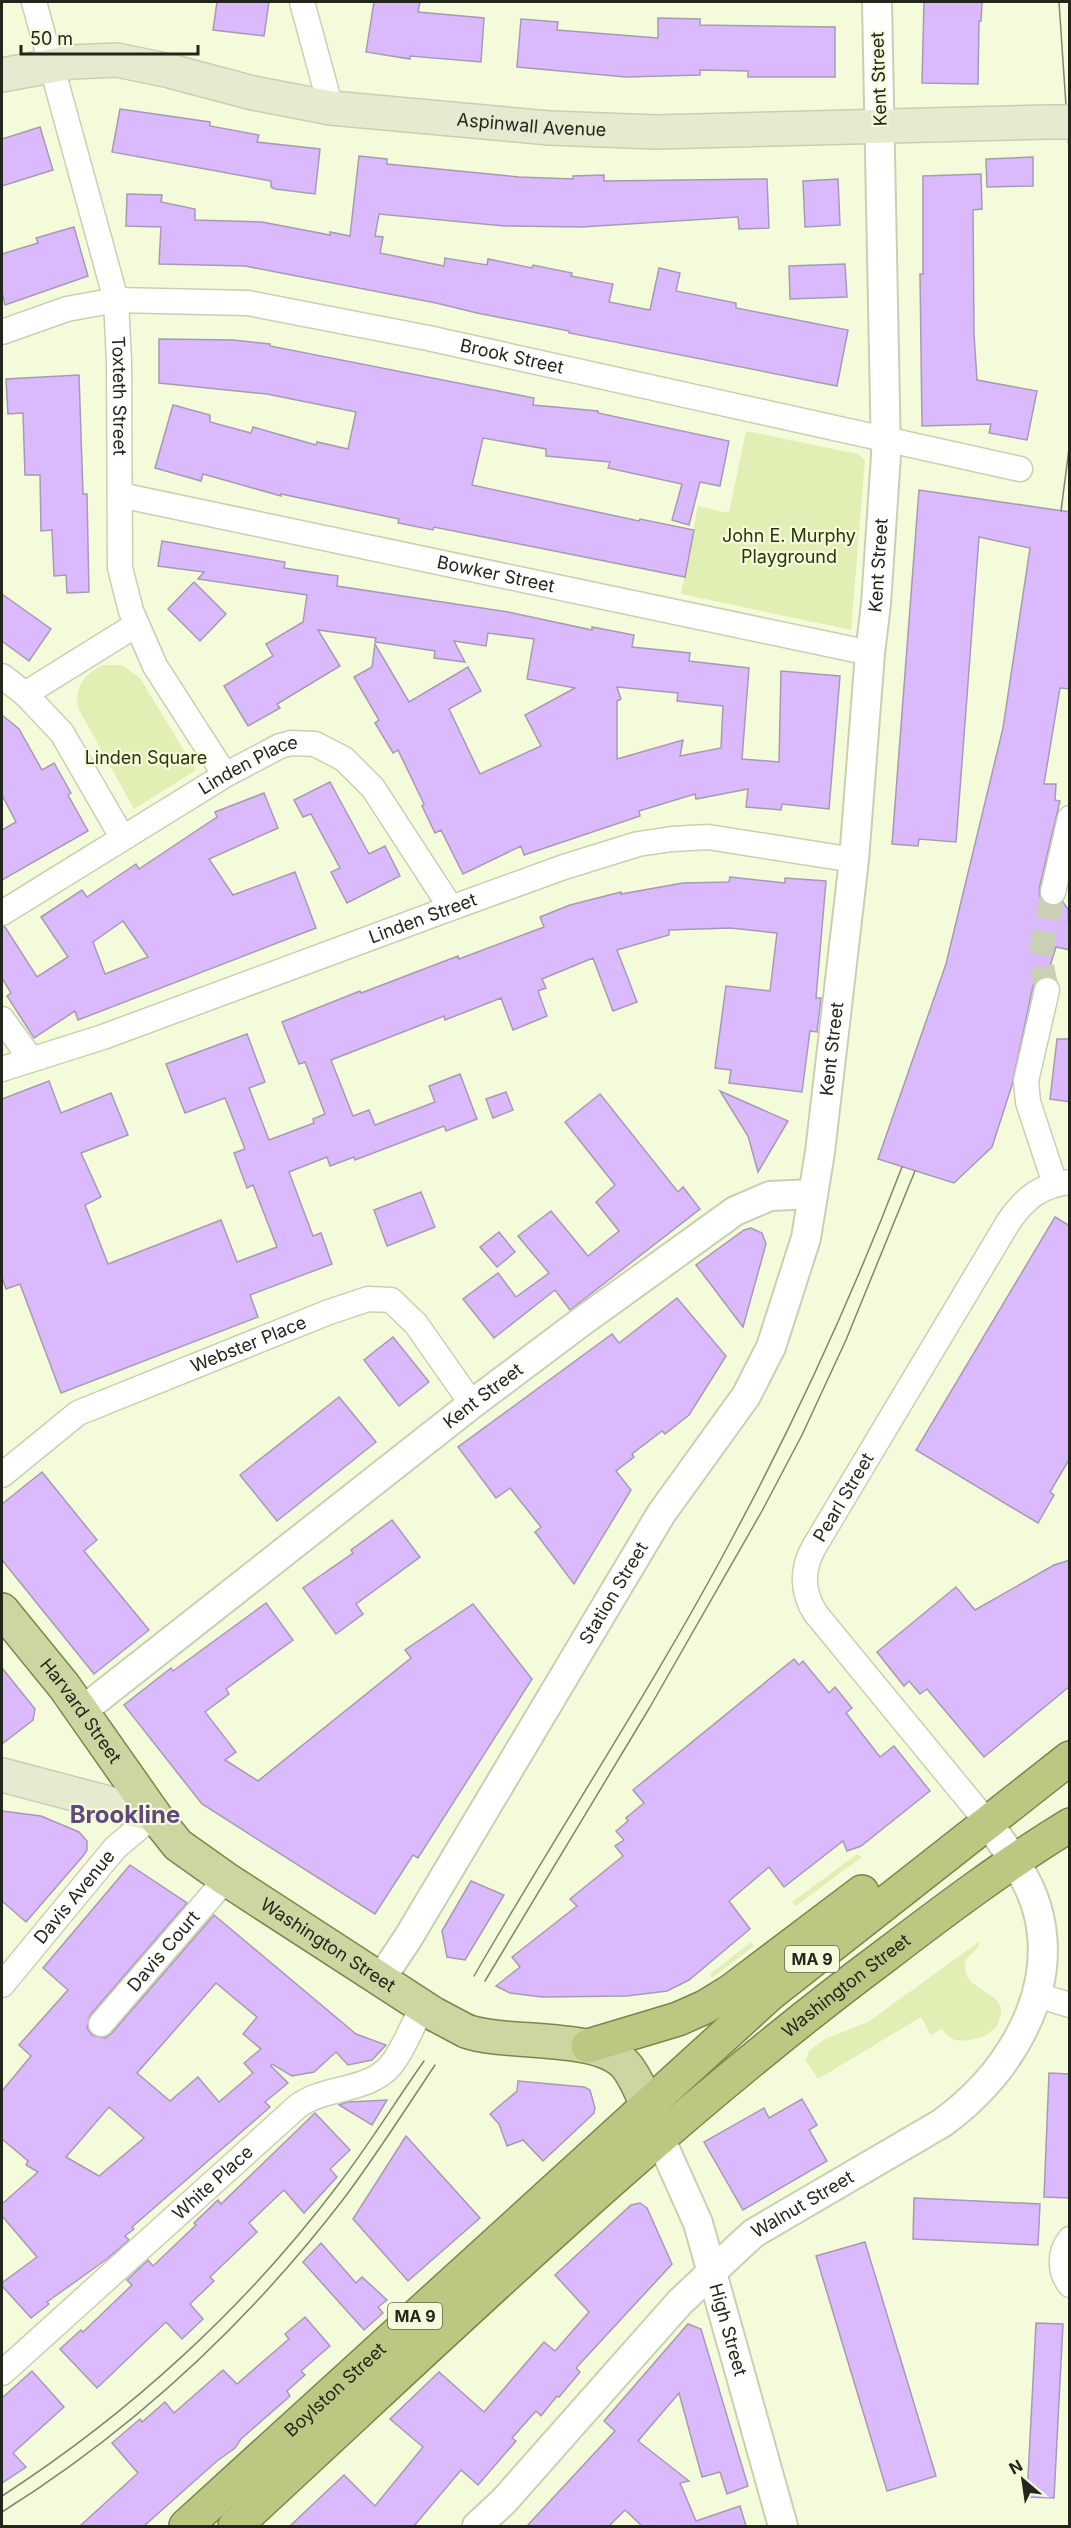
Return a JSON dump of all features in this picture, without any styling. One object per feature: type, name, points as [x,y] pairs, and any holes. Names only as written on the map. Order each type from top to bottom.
[{"type":"highway","name":"MA 9","points":[[646,2106],[793,1974],[1070,1758]]},
{"type":"highway","points":[[588,2046],[678,2019],[705,2007],[730,1991],[887,1873],[987,1822]]},
{"type":"highway","name":"Washington Street","points":[[660,2138],[769,2045],[849,1982],[950,1906],[1070,1825]]},
{"type":"highway","name":"Boylston Street","points":[[186,2526],[646,2106]]},
{"type":"highway","name":"Boylston Street","points":[[235,2526],[660,2138]]},
{"type":"main road","name":"Aspinwall Avenue","points":[[2,75],[51,65],[117,60],[253,93],[331,108],[479,123],[602,130],[667,132],[1059,122]]},
{"type":"main road","name":"Harvard Street","points":[[2,1610],[82,1710],[154,1815]]},
{"type":"main road","points":[[2,1775],[154,1815]]},
{"type":"main road","name":"Washington Street","points":[[154,1815],[178,1845],[226,1879],[428,2011],[466,2031],[588,2046],[622,2061],[632,2075],[660,2138]]},
{"type":"street","name":"Toxteth Street","points":[[34,2],[116,300],[119,361],[120,568],[136,625],[154,666],[225,776]]},
{"type":"street","points":[[302,2],[331,108]]},
{"type":"street","name":"Kent Street","points":[[82,1710],[472,1404],[577,1325],[735,1212],[770,1196],[813,1194],[820,1152],[854,860],[876,604],[886,441],[877,2]]},
{"type":"street","name":"Brook Street","points":[[2,332],[67,309],[116,300],[248,303],[428,338],[1020,469]]},
{"type":"street","name":"Bowker Street","points":[[120,495],[870,653]]},
{"type":"street","points":[[25,694],[136,625]]},
{"type":"street","points":[[2,676],[25,694],[62,733],[122,837]]},
{"type":"street","name":"Linden Place","points":[[2,913],[122,837],[225,776],[280,746],[291,743],[315,744],[344,759],[373,788],[451,908]]},
{"type":"street","points":[[1053,892],[1070,818]]},
{"type":"street","name":"Linden Street","points":[[2,1069],[103,1037],[451,908],[574,864],[638,844],[708,837],[854,860]]},
{"type":"street","points":[[1047,990],[1026,1081],[1028,1102],[1062,1183]]},
{"type":"street","points":[[2,1018],[31,1059]]},
{"type":"street","name":"Pearl Street","points":[[987,1822],[815,1612],[805,1591],[805,1571],[814,1547],[1009,1221],[1027,1199],[1043,1188],[1062,1183]]},
{"type":"street","name":"Station Street","points":[[380,1980],[408,1938],[662,1514],[746,1396],[771,1347],[799,1263],[813,1194]]},
{"type":"street","name":"Webster Place","points":[[2,1475],[78,1413],[329,1312],[368,1299],[391,1300],[416,1324],[472,1404]]},
{"type":"street","name":"Davis Avenue","points":[[2,1985],[116,1848],[154,1815]]},
{"type":"street","name":"Walnut Street","points":[[477,2526],[504,2500],[664,2319],[711,2271],[754,2234],[923,2136],[956,2113],[991,2078],[1008,2056],[1025,2026],[1037,1995],[1042,1950],[1034,1900],[1015,1862],[987,1822]]},
{"type":"street","name":"Davis Court","points":[[101,2024],[226,1879]]},
{"type":"street","points":[[1037,1995],[1070,2004]]},
{"type":"street","name":"White Place","points":[[2,2373],[298,2106],[313,2097],[367,2081],[384,2072],[428,2011]]},
{"type":"street","name":"High Street","points":[[660,2138],[698,2223],[783,2526]]},
{"type":"street","points":[[1070,2239],[1062,2256],[1062,2268],[1070,2285]]},
{"type":"green space","name":"John E. Murphy Playground","points":[[746,431],[858,454],[865,460],[851,630],[681,594],[698,506],[729,513]]},
{"type":"green space","name":"Linden Square","points":[[104,665],[122,665],[140,678],[196,770],[134,809],[78,708],[79,687],[82,682],[91,672]]},
{"type":"green space","points":[[857,1854],[862,1857],[796,1906],[792,1902]]},
{"type":"green space","points":[[980,1941],[968,1958],[965,1967],[970,1980],[1000,2005],[999,2021],[991,2032],[964,2041],[951,2038],[942,2029],[931,2035],[921,2017],[818,2079],[806,2061],[809,2051],[825,2039],[868,2022]]},
{"type":"green space","points":[[751,1942],[754,1946],[712,1978],[710,1974]]},
{"type":"building","points":[[217,2],[269,2],[264,36],[213,30]]},
{"type":"building","points":[[374,2],[420,2],[418,12],[484,18],[481,62],[410,56],[410,59],[366,52]]},
{"type":"building","points":[[924,2],[982,2],[981,21],[979,21],[978,84],[922,83]]},
{"type":"building","points":[[658,18],[700,19],[700,25],[835,27],[835,77],[748,77],[748,71],[700,70],[700,75],[626,77],[517,67],[521,19],[558,22],[557,30],[658,38]]},
{"type":"building","points":[[120,109],[210,122],[210,126],[259,135],[257,142],[320,149],[315,194],[275,189],[271,187],[271,181],[112,152]]},
{"type":"building","points":[[40,127],[53,170],[2,186],[2,139]]},
{"type":"building","points":[[359,156],[387,159],[387,164],[519,177],[573,179],[573,176],[604,175],[604,181],[767,179],[769,228],[739,229],[738,217],[582,227],[504,226],[379,214],[375,236],[383,237],[380,253],[444,266],[445,258],[487,265],[488,259],[532,268],[533,265],[572,273],[571,276],[613,284],[609,302],[650,310],[659,268],[680,273],[676,291],[736,303],[736,308],[848,330],[837,386],[245,266],[159,264],[161,227],[126,226],[127,194],[162,195],[161,202],[195,209],[195,220],[262,222],[330,235],[330,232],[350,236]]},
{"type":"building","points":[[1033,157],[1033,186],[987,187],[986,159]]},
{"type":"building","points":[[981,174],[982,209],[973,210],[974,334],[977,380],[1037,391],[1027,440],[989,433],[991,424],[922,426],[920,274],[923,274],[923,176]]},
{"type":"building","points":[[838,179],[840,225],[805,227],[803,181]]},
{"type":"building","points":[[74,227],[88,276],[5,305],[2,292],[2,254],[38,243],[36,238]]},
{"type":"building","points":[[845,264],[847,297],[790,299],[789,266]]},
{"type":"building","points":[[159,339],[233,340],[270,344],[270,346],[534,398],[533,405],[598,411],[598,413],[729,441],[720,486],[700,482],[689,525],[672,520],[682,484],[608,468],[610,462],[546,456],[546,449],[483,438],[472,485],[639,521],[640,519],[694,530],[685,577],[434,527],[433,530],[398,523],[399,519],[281,494],[281,496],[203,474],[201,481],[155,468],[173,405],[210,415],[210,422],[251,433],[253,427],[316,445],[317,442],[348,449],[356,412],[267,394],[159,383]]},
{"type":"building","points":[[79,375],[83,494],[87,494],[89,592],[67,593],[66,575],[54,576],[52,530],[41,531],[40,475],[25,475],[23,413],[8,414],[6,379]]},
{"type":"building","points":[[919,490],[1070,512],[1070,689],[1060,688],[1044,784],[1056,784],[1055,800],[1060,801],[1039,889],[1044,903],[1057,906],[1063,902],[1068,909],[1070,950],[1056,947],[1047,976],[1037,980],[1033,986],[1012,1085],[992,1147],[954,1183],[878,1159],[946,964],[1003,728],[1030,548],[979,537],[956,842],[919,839],[918,846],[892,844]]},
{"type":"building","points":[[162,541],[285,562],[284,568],[338,576],[337,586],[508,612],[592,630],[592,627],[634,635],[632,647],[690,653],[689,661],[749,668],[742,759],[779,762],[781,671],[840,676],[829,809],[782,804],[781,810],[746,807],[748,789],[696,799],[695,794],[639,811],[640,816],[524,855],[521,846],[463,874],[441,830],[435,833],[398,750],[393,753],[375,723],[379,720],[354,677],[372,667],[375,644],[409,702],[468,667],[481,691],[449,709],[480,774],[541,746],[525,715],[575,688],[527,679],[534,639],[488,633],[486,646],[454,641],[465,662],[434,658],[435,651],[375,642],[376,638],[318,630],[340,666],[277,704],[280,708],[248,726],[224,686],[273,656],[266,644],[303,622],[307,595],[198,579],[204,572],[158,566]],"holes":[[[617,687],[678,693],[677,701],[723,706],[721,748],[680,756],[683,740],[617,759],[617,701],[621,699]]]},
{"type":"building","points":[[194,582],[226,614],[200,641],[168,609]]},
{"type":"building","points":[[2,594],[51,629],[29,661],[2,641]]},
{"type":"building","points":[[2,715],[19,729],[42,770],[54,763],[88,831],[2,880],[2,830],[16,822],[2,795]]},
{"type":"building","points":[[330,782],[369,854],[385,846],[400,876],[347,903],[331,872],[340,868],[311,814],[303,817],[294,800]]},
{"type":"building","points":[[264,793],[278,828],[209,859],[233,895],[295,872],[316,928],[78,1020],[75,1011],[34,1038],[7,996],[11,993],[2,978],[2,927],[5,927],[37,977],[68,957],[41,917],[82,890],[87,897],[136,864],[139,869],[217,817],[215,812]],"holes":[[[123,921],[148,957],[105,974],[93,942]]]},
{"type":"building","points":[[730,877],[785,883],[785,878],[826,881],[816,998],[821,998],[817,1032],[810,1031],[802,1092],[729,1083],[731,1070],[715,1068],[726,986],[770,991],[777,933],[730,928],[669,930],[669,935],[617,950],[637,1002],[613,1011],[593,958],[542,979],[546,988],[538,991],[547,1016],[513,1030],[501,998],[445,1020],[444,1016],[331,1060],[353,1116],[369,1110],[375,1125],[435,1102],[429,1086],[460,1074],[477,1119],[446,1131],[444,1126],[355,1160],[354,1157],[330,1166],[327,1157],[289,1172],[313,1236],[321,1233],[332,1264],[250,1295],[258,1317],[61,1393],[20,1284],[6,1289],[2,1277],[2,1099],[49,1081],[61,1113],[111,1093],[128,1135],[81,1153],[101,1197],[85,1205],[108,1264],[221,1220],[237,1262],[277,1247],[253,1185],[247,1188],[234,1153],[245,1149],[225,1098],[185,1113],[166,1064],[247,1034],[265,1082],[249,1088],[269,1140],[314,1123],[313,1119],[325,1114],[305,1062],[299,1064],[282,1022],[360,991],[361,993],[458,956],[459,959],[544,927],[540,917],[570,905],[621,892],[621,894],[683,883],[729,882]]},
{"type":"building","points":[[1057,1039],[1070,1039],[1070,1102],[1050,1099]]},
{"type":"building","points":[[720,1091],[788,1121],[758,1172],[748,1136]]},
{"type":"building","points":[[506,1092],[513,1110],[493,1118],[486,1099]]},
{"type":"building","points":[[600,1094],[678,1192],[683,1187],[700,1209],[570,1310],[555,1290],[494,1338],[463,1299],[498,1273],[516,1297],[549,1273],[518,1236],[551,1211],[588,1256],[619,1231],[596,1202],[615,1185],[565,1122]]},
{"type":"building","points":[[421,1192],[435,1227],[387,1246],[374,1210]]},
{"type":"building","points":[[1055,1217],[1070,1226],[1070,1458],[1050,1492],[1054,1495],[1038,1523],[916,1450]]},
{"type":"building","points":[[751,1228],[762,1233],[766,1244],[743,1327],[696,1265],[744,1230]]},
{"type":"building","points":[[499,1232],[515,1252],[497,1267],[480,1247]]},
{"type":"building","points":[[677,1298],[726,1356],[689,1415],[665,1434],[662,1431],[632,1454],[634,1457],[616,1471],[631,1490],[574,1584],[535,1532],[541,1527],[510,1488],[496,1498],[458,1447],[612,1334],[619,1343]]},
{"type":"building","points":[[393,1337],[429,1382],[399,1406],[364,1360]]},
{"type":"building","points":[[339,1397],[376,1442],[277,1521],[240,1475]]},
{"type":"building","points":[[42,1472],[97,1540],[84,1551],[149,1630],[94,1674],[2,1560],[2,1504]]},
{"type":"building","points":[[392,1520],[420,1557],[356,1604],[363,1614],[336,1634],[303,1588],[353,1553],[351,1550]]},
{"type":"building","points":[[1070,1560],[1070,1686],[984,1757],[927,1689],[920,1694],[909,1681],[904,1686],[877,1652],[956,1587],[975,1610],[1054,1565]]},
{"type":"building","points":[[266,1603],[293,1640],[226,1689],[229,1694],[205,1712],[236,1752],[225,1760],[258,1781],[411,1658],[405,1650],[473,1604],[532,1679],[418,1858],[413,1855],[375,1914],[202,1804],[124,1705],[171,1668],[173,1671]]},
{"type":"building","points":[[794,1659],[799,1665],[803,1661],[829,1693],[835,1687],[852,1708],[846,1713],[880,1757],[894,1746],[930,1791],[861,1846],[847,1851],[843,1841],[784,1887],[769,1867],[729,1901],[750,1929],[689,1980],[667,1991],[627,1996],[542,1997],[510,1993],[496,1986],[520,1967],[512,1957],[577,1906],[570,1899],[623,1856],[615,1846],[624,1840],[616,1831],[628,1821],[626,1818],[644,1803],[633,1790]]},
{"type":"building","points":[[2,1668],[35,1709],[33,1720],[2,1744]]},
{"type":"building","points":[[2,1811],[41,1816],[79,1832],[87,1841],[87,1850],[83,1856],[26,1922],[2,1901]]},
{"type":"building","points":[[130,1865],[187,1903],[90,2015],[87,2028],[92,2035],[105,2038],[112,2033],[214,1915],[356,2034],[386,2045],[372,2060],[348,2065],[336,2052],[314,2072],[292,2076],[272,2064],[271,2066],[288,2083],[265,2102],[270,2107],[132,2227],[134,2229],[125,2236],[129,2240],[107,2259],[47,2302],[49,2304],[31,2318],[2,2286],[2,2283],[37,2257],[2,2216],[2,2204],[38,2172],[26,2165],[28,2161],[2,2139],[2,2091],[31,2056],[19,2045],[68,1990],[43,1968]],"holes":[[[216,1983],[257,2017],[243,2034],[261,2049],[244,2063],[253,2073],[219,2102],[198,2077],[170,2101],[137,2073]],[[109,2107],[144,2138],[99,2176],[66,2157]]]},
{"type":"building","points":[[471,1881],[504,1895],[465,1960],[447,1957],[442,1931]]},
{"type":"building","points":[[1049,2073],[1070,2074],[1070,2198],[1044,2197]]},
{"type":"building","points":[[518,2081],[584,2087],[590,2090],[595,2108],[594,2113],[543,2161],[523,2140],[507,2146],[499,2124],[490,2114],[517,2091]]},
{"type":"building","points":[[802,2099],[817,2125],[809,2130],[827,2161],[743,2210],[704,2142],[764,2108],[769,2118]]},
{"type":"building","points":[[387,2100],[372,2125],[339,2105],[348,2102]]},
{"type":"building","points":[[315,2113],[350,2150],[330,2169],[337,2177],[304,2213],[284,2190],[249,2223],[257,2232],[210,2277],[214,2281],[190,2304],[203,2319],[182,2339],[166,2322],[97,2388],[60,2349],[81,2330],[83,2332],[132,2285],[127,2280],[148,2260],[153,2266],[196,2225],[194,2223],[218,2200],[221,2204]]},
{"type":"building","points":[[406,2136],[480,2218],[408,2281],[353,2219]]},
{"type":"building","points":[[914,2198],[1040,2204],[1038,2245],[913,2239]]},
{"type":"building","points":[[640,2203],[647,2208],[672,2264],[576,2368],[580,2372],[559,2397],[557,2396],[541,2416],[536,2411],[512,2438],[516,2441],[478,2485],[461,2470],[414,2526],[290,2526],[344,2475],[375,2506],[423,2447],[390,2419],[439,2372],[484,2412],[544,2342],[555,2351],[589,2312],[555,2275],[631,2205]]},
{"type":"building","points":[[865,2242],[936,2476],[887,2491],[816,2256]]},
{"type":"building","points":[[321,2243],[356,2283],[362,2277],[387,2300],[378,2307],[383,2313],[364,2330],[303,2262]]},
{"type":"building","points":[[305,2317],[330,2346],[301,2371],[305,2375],[287,2391],[290,2396],[241,2439],[235,2448],[217,2461],[144,2526],[80,2526],[138,2473],[112,2443],[140,2419],[142,2422],[165,2402],[174,2413],[223,2370],[237,2384],[289,2339],[285,2334]]},
{"type":"building","points":[[1036,2323],[1063,2324],[1054,2498],[1027,2497]]},
{"type":"building","points":[[688,2324],[701,2329],[748,2486],[727,2494],[720,2472],[702,2477],[679,2393],[638,2441],[689,2481],[680,2483],[696,2521],[740,2506],[746,2526],[642,2526],[625,2510],[609,2526],[527,2526],[615,2431],[604,2421]]},
{"type":"building","points":[[32,2371],[64,2407],[13,2453],[26,2467],[2,2483],[2,2398]]},
{"type":"tunnel","points":[[1047,990],[1040,957],[1053,892]]},
{"type":"tram line","points":[[1059,2],[1070,165]]},
{"type":"tram line","points":[[1061,511],[1070,441]]},
{"type":"tram line","points":[[474,1976],[641,1699],[736,1531],[825,1352],[902,1167]]},
{"type":"tram line","points":[[485,1981],[650,1707],[762,1511],[802,1435],[846,1340],[915,1171]]},
{"type":"tram line","points":[[2,2496],[96,2430],[184,2355],[225,2315],[265,2273],[338,2185],[424,2061]]},
{"type":"tram line","points":[[2,2512],[51,2480],[143,2409],[230,2329],[270,2287],[345,2197],[435,2065]]},
{"type":"district","name":"Brookline","points":[[125,1815]]}]
